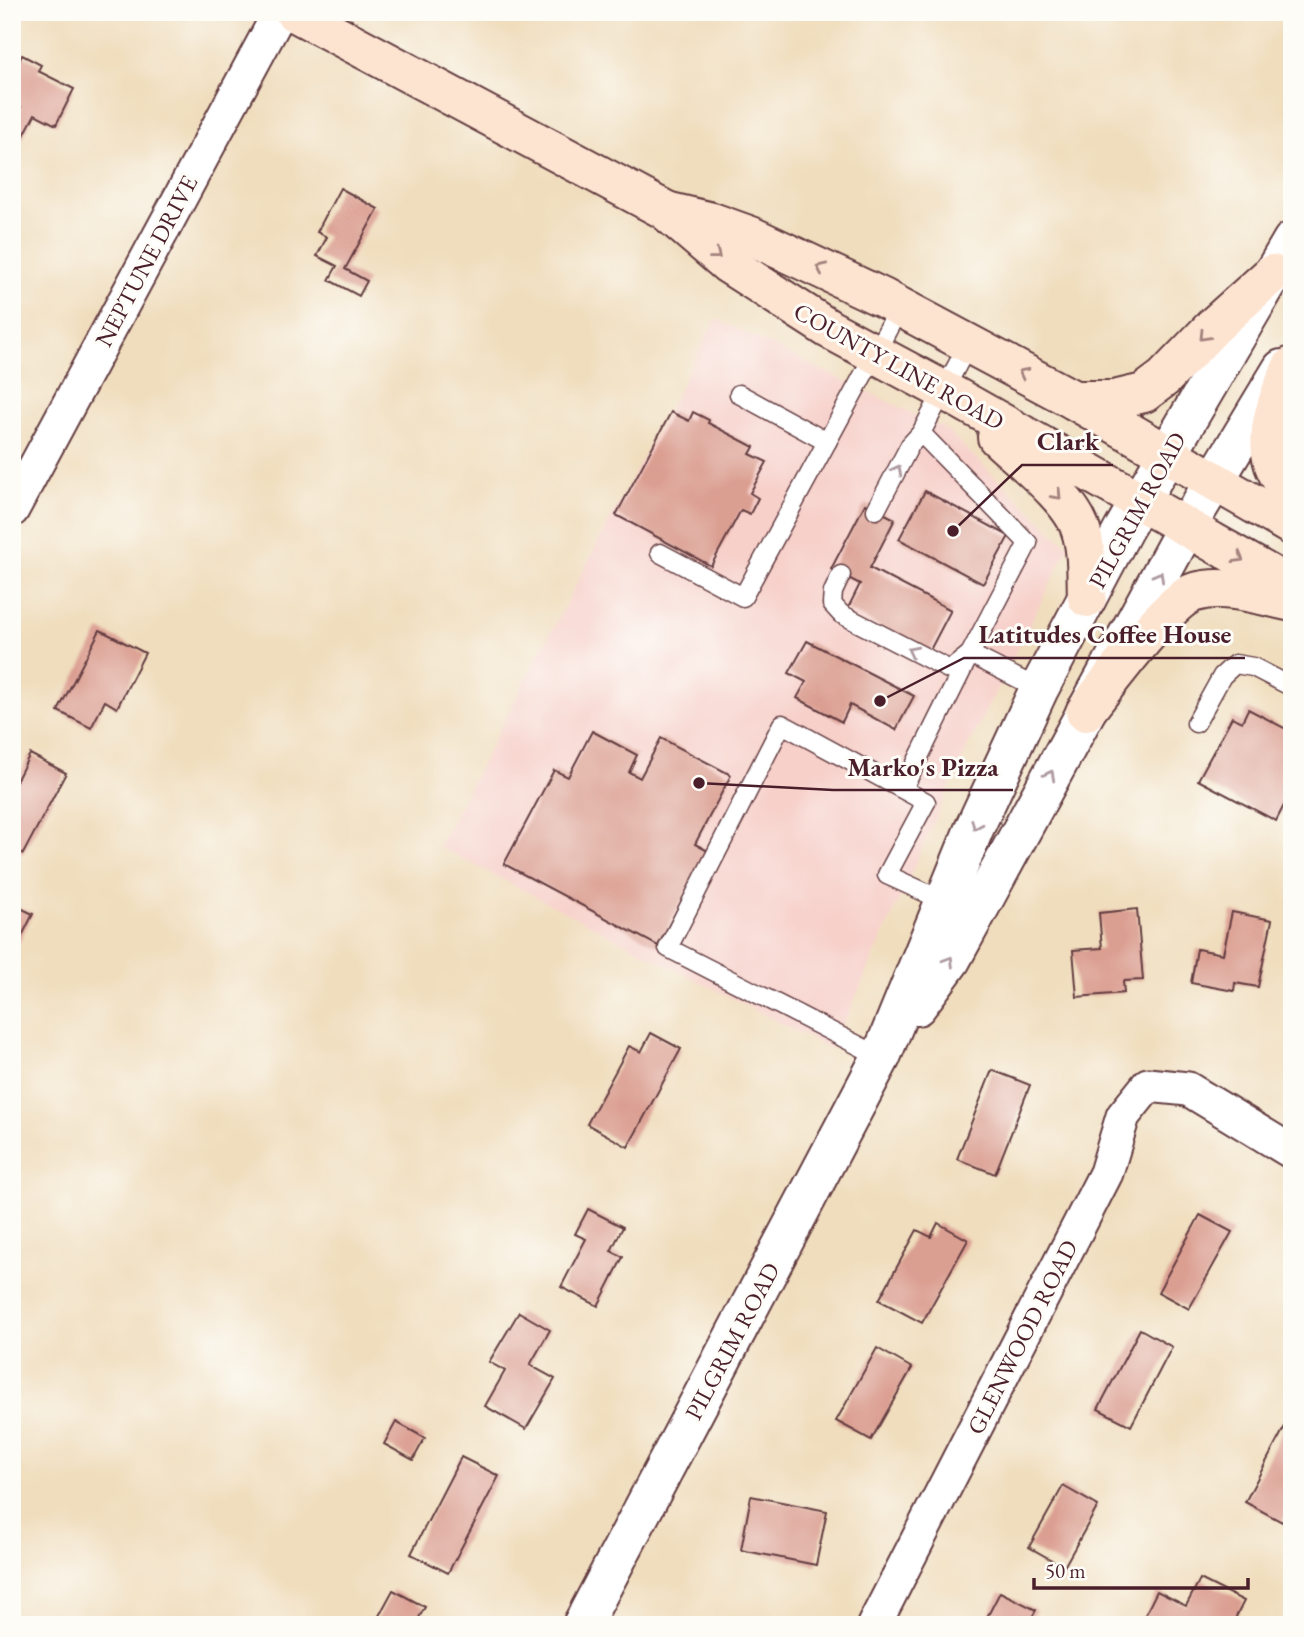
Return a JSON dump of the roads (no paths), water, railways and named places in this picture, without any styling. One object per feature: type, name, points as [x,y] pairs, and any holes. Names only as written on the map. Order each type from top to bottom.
[{"type":"main road","name":"COUNTY LINE ROAD","points":[[294,12],[664,210],[728,264],[802,313],[1292,587]]},
{"type":"main road","name":"COUNTY LINE ROAD","points":[[664,210],[712,222],[751,236],[900,307],[1074,400],[1292,526]]},
{"type":"main road","points":[[1074,400],[1114,400],[1144,393],[1164,379],[1214,326],[1272,274]]},
{"type":"main road","points":[[1292,366],[1280,391],[1270,438],[1273,463],[1292,496]]},
{"type":"main road","points":[[949,393],[1058,495],[1073,514],[1081,529],[1084,544],[1087,598]]},
{"type":"main road","points":[[1085,712],[1156,625],[1189,594],[1210,589],[1225,590],[1292,603]]},
{"type":"street","name":"NEPTUNE DRIVE","points":[[12,510],[280,12]]},
{"type":"street","name":"PILGRIM ROAD","points":[[582,1625],[881,1057],[974,829],[1039,689],[1140,502],[1292,241]]},
{"type":"street","name":"PILGRIM ROAD","points":[[881,1057],[951,960],[1185,528],[1292,353]]},
{"type":"street","points":[[1039,689],[1085,712]]},
{"type":"street","name":"GLENWOOD ROAD","points":[[874,1625],[1106,1173],[1123,1116],[1148,1085],[1188,1089],[1292,1152]]},
{"type":"lane","points":[[660,552],[743,597],[900,307]]},
{"type":"lane","points":[[876,510],[910,445],[949,393],[968,344]]},
{"type":"lane","points":[[739,394],[827,442]]},
{"type":"lane","points":[[903,789],[1028,543],[921,433]]},
{"type":"lane","points":[[841,575],[833,592],[832,604],[841,614],[950,670],[970,654]]},
{"type":"lane","points":[[970,654],[1039,689]]},
{"type":"lane","points":[[1196,723],[1222,676],[1235,664],[1253,667],[1292,687]]},
{"type":"lane","points":[[881,1057],[668,948],[782,724],[926,802],[887,875],[944,901]]},
{"type":"place","name":"Clark","points":[[953,531]]},
{"type":"place","name":"Latitudes Coffee House","points":[[880,701]]},
{"type":"place","name":"Marko's Pizza","points":[[699,783]]}]
